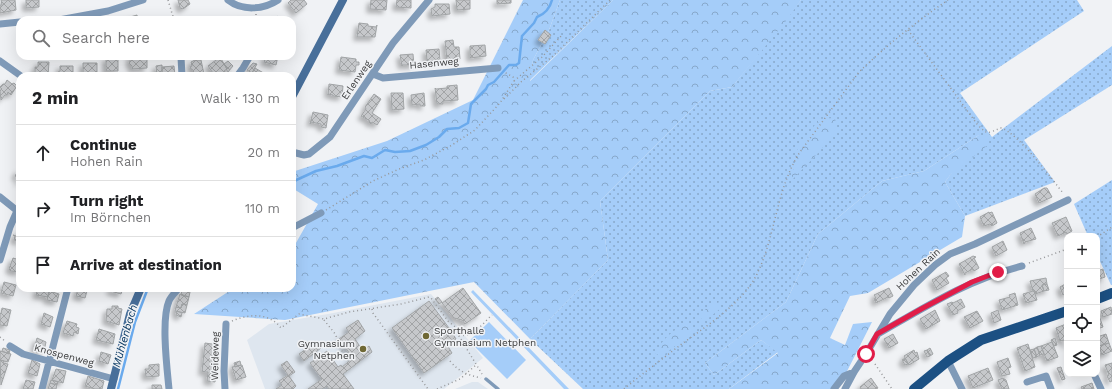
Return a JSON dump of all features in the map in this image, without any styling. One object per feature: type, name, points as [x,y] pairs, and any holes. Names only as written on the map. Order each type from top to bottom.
[{"type":"main road","points":[[296,89],[343,0]]},
{"type":"main road","points":[[111,389],[130,314],[139,292]]},
{"type":"main road","points":[[1100,298],[1112,293]]},
{"type":"main road","points":[[914,389],[948,362],[981,340],[1064,312]]},
{"type":"street","points":[[81,16],[108,11],[143,0]]},
{"type":"street","points":[[228,0],[243,8],[270,5],[278,0]]},
{"type":"street","name":"Erlenweg","points":[[296,153],[304,155],[309,154],[330,137],[393,42],[429,0]]},
{"type":"street","points":[[0,24],[16,22]]},
{"type":"street","points":[[181,60],[182,72]]},
{"type":"street","points":[[240,72],[248,60]]},
{"type":"street","points":[[0,61],[16,72]]},
{"type":"street","name":"Hasenweg","points":[[373,74],[383,78],[498,68]]},
{"type":"street","points":[[0,197],[16,210]]},
{"type":"street","name":"Hohen Rain","points":[[845,389],[896,305],[914,285],[944,257],[1068,200]]},
{"type":"street","points":[[296,226],[321,213]]},
{"type":"street","points":[[0,260],[10,227],[16,217]]},
{"type":"street","points":[[877,334],[972,282],[998,272],[1022,266]]},
{"type":"street","points":[[42,389],[67,292]]},
{"type":"street","points":[[169,389],[166,347],[166,313],[169,301],[175,292]]},
{"type":"street","name":"Weideweg","points":[[225,389],[224,372],[226,324]]},
{"type":"street","name":"Knospenweg","points":[[10,346],[23,354],[114,379]]},
{"type":"street","points":[[948,362],[962,389]]},
{"type":"street","points":[[834,389],[844,376],[854,372]]},
{"type":"street","points":[[1027,382],[1046,376],[1051,389]]},
{"type":"street","points":[[1095,377],[1101,389]]},
{"type":"lane","points":[[486,379],[498,389]]},
{"type":"path","points":[[168,0],[173,16]]},
{"type":"path","points":[[321,213],[373,181],[424,160],[452,145],[474,130],[521,82],[553,56],[610,0]]},
{"type":"path","points":[[624,389],[720,315],[734,303],[753,282],[762,262],[784,184],[792,165],[859,72],[908,30],[948,0]]},
{"type":"path","points":[[908,30],[977,124],[986,133],[992,133],[1001,128],[1011,133],[1038,162],[1068,200]]},
{"type":"path","points":[[500,103],[514,81],[542,57],[562,35]]},
{"type":"path","points":[[498,68],[513,77],[514,81]]},
{"type":"path","points":[[1100,235],[1112,227]]},
{"type":"path","points":[[1022,266],[1064,250]]},
{"type":"path","points":[[226,324],[241,318],[262,316],[273,320],[281,328],[299,314],[324,319],[349,312],[401,304],[429,297],[448,321],[459,330],[459,335],[480,372],[486,379]]},
{"type":"path","points":[[372,308],[373,313],[428,389]]},
{"type":"path","points":[[459,335],[463,336],[470,334],[492,314]]},
{"type":"path","points":[[324,319],[336,335],[337,341],[347,361]]},
{"type":"path","points":[[450,361],[455,367],[465,374],[486,379]]},
{"type":"path","points":[[875,364],[892,389]]},
{"type":"path","points":[[437,389],[460,378],[476,365]]},
{"type":"shaded area","name":"Gymnasium Netphen","points":[[431,294],[483,358],[444,389],[265,389],[247,340],[269,324]]},
{"type":"shaded area","points":[[472,382],[478,382],[488,389],[455,389]]},
{"type":"green space","points":[[523,0],[560,0],[549,30],[533,60],[530,81],[613,0],[801,0],[786,21],[732,87],[710,91],[600,201],[608,260],[530,339],[474,282],[285,320],[194,314],[228,292],[296,292],[296,243],[318,204],[296,190],[296,171],[387,141],[473,100]]},
{"type":"green space","points":[[560,0],[613,0],[529,81],[533,60],[549,30]]},
{"type":"green space","points":[[801,0],[1077,0],[1084,11],[960,93],[992,137],[1112,46],[1112,85],[1024,140],[1055,182],[965,216],[945,182],[979,135],[924,171],[882,181],[818,234],[786,302],[705,363],[714,375],[761,340],[778,352],[729,389],[583,389],[530,339],[608,260],[600,201],[710,91],[732,87]]},
{"type":"green space","points":[[835,118],[837,128],[820,151],[792,180],[792,173],[796,162],[795,153],[819,119]]},
{"type":"green space","points":[[979,135],[987,137],[988,145],[951,174],[945,182],[965,216],[962,237],[868,293],[850,296],[830,338],[845,345],[853,324],[872,322],[838,389],[729,389],[778,353],[761,340],[714,375],[705,363],[786,302],[818,234],[882,181],[924,171]]},
{"type":"green space","points":[[1112,180],[1112,285],[1100,261],[1100,233],[1087,233],[1074,204]]},
{"type":"green space","points":[[473,290],[569,389],[564,389],[471,292]]},
{"type":"green space","points":[[717,301],[721,303],[721,308],[706,320],[702,320],[700,316],[708,306]]},
{"type":"green space","points":[[489,322],[526,360],[507,379],[469,341]]},
{"type":"green space","points":[[687,324],[691,329],[689,335],[661,357],[655,353],[669,335],[678,328]]},
{"type":"building","points":[[1,0],[15,0],[16,10],[0,13],[0,5],[2,5]]},
{"type":"building","points":[[26,0],[39,0],[39,7],[26,8]]},
{"type":"building","points":[[178,0],[188,0],[190,4],[183,9],[180,8]]},
{"type":"building","points":[[291,0],[304,0],[307,4],[296,13],[288,3]]},
{"type":"building","points":[[371,0],[387,0],[386,10],[370,9]]},
{"type":"building","points":[[397,0],[411,0],[411,8],[396,7]]},
{"type":"building","points":[[456,0],[470,0],[470,9],[457,10]]},
{"type":"building","points":[[497,0],[511,0],[511,3],[497,4]]},
{"type":"building","points":[[435,4],[449,4],[450,14],[432,16],[431,9],[435,7]]},
{"type":"building","points":[[359,23],[376,27],[377,25],[375,37],[357,37]]},
{"type":"building","points":[[545,30],[551,35],[545,44],[538,40]]},
{"type":"building","points":[[453,40],[454,47],[459,47],[460,59],[447,60],[445,41]]},
{"type":"building","points":[[485,45],[486,56],[470,58],[470,46]]},
{"type":"building","points":[[439,49],[440,60],[427,61],[426,50]]},
{"type":"building","points":[[413,54],[414,65],[402,66],[400,55]]},
{"type":"building","points":[[341,57],[356,59],[356,62],[359,62],[359,65],[356,65],[355,72],[339,70]]},
{"type":"building","points":[[106,60],[118,60],[118,71],[106,71]]},
{"type":"building","points":[[147,60],[147,68],[132,69],[132,66],[129,63],[130,61]]},
{"type":"building","points":[[201,60],[204,72],[194,72],[190,67],[192,66],[191,62]]},
{"type":"building","points":[[216,60],[222,60],[227,69],[224,71],[225,72],[212,72],[208,66]]},
{"type":"building","points":[[265,60],[277,60],[276,65],[264,62]]},
{"type":"building","points":[[228,61],[233,66],[228,72],[224,64]]},
{"type":"building","points":[[38,62],[49,62],[48,72],[35,72],[35,67],[38,67]]},
{"type":"building","points":[[83,63],[97,63],[97,72],[83,72]]},
{"type":"building","points":[[253,63],[257,64],[253,72],[247,70]]},
{"type":"building","points":[[162,65],[162,72],[157,72],[156,66]]},
{"type":"building","points":[[60,66],[73,66],[73,72],[58,72],[60,71]]},
{"type":"building","points":[[174,66],[175,72],[162,72],[162,67]]},
{"type":"building","points":[[255,68],[262,72],[252,72]]},
{"type":"building","points":[[7,80],[12,84],[14,83],[16,88],[11,95],[8,92],[7,95],[5,95],[1,100],[0,91],[2,89],[0,87],[5,84]]},
{"type":"building","points":[[329,84],[343,86],[342,97],[328,94]]},
{"type":"building","points":[[457,85],[458,100],[443,101],[443,104],[437,104],[435,88],[447,88],[447,86]]},
{"type":"building","points":[[391,93],[403,93],[404,109],[392,110]]},
{"type":"building","points":[[424,93],[425,106],[420,106],[420,104],[412,105],[411,95]]},
{"type":"building","points":[[374,94],[381,99],[372,113],[381,119],[377,125],[372,122],[371,124],[369,122],[370,121],[361,116]]},
{"type":"building","points":[[313,112],[328,115],[326,128],[321,127],[321,124],[311,122],[310,124]]},
{"type":"building","points":[[1044,188],[1047,188],[1052,197],[1039,203],[1035,194]]},
{"type":"building","points":[[992,212],[997,223],[992,226],[990,224],[984,226],[980,217]]},
{"type":"building","points":[[1066,217],[1072,231],[1058,236],[1052,223]]},
{"type":"building","points":[[1031,228],[1036,239],[1025,242],[1024,244],[1020,233]]},
{"type":"building","points":[[1003,241],[1007,250],[996,256],[992,247]]},
{"type":"building","points":[[973,256],[976,257],[974,258],[979,268],[965,273],[965,275],[959,264]]},
{"type":"building","points":[[13,258],[16,259],[16,272],[9,269]]},
{"type":"building","points":[[1103,269],[1105,277],[1100,279],[1100,270]]},
{"type":"building","points":[[946,272],[949,276],[946,278],[949,283],[937,290],[932,280]]},
{"type":"building","points":[[1046,278],[1047,284],[1042,285],[1044,291],[1035,294],[1030,281]]},
{"type":"building","points":[[4,282],[16,285],[13,296],[1,293]]},
{"type":"building","points":[[1047,284],[1049,290],[1044,291],[1042,285]]},
{"type":"building","points":[[1064,285],[1063,295],[1060,287]]},
{"type":"building","points":[[463,288],[481,313],[465,324],[462,320],[454,318],[442,303]]},
{"type":"building","points":[[889,288],[893,296],[876,303],[874,299],[876,298],[874,295]]},
{"type":"building","points":[[1034,291],[1037,300],[1026,303],[1023,294]]},
{"type":"building","points":[[37,292],[49,292],[48,297],[36,295]]},
{"type":"building","points":[[49,292],[59,294],[57,302],[47,300]]},
{"type":"building","points":[[77,292],[87,292],[85,298],[76,296]]},
{"type":"building","points":[[182,292],[190,292],[189,297],[181,295]]},
{"type":"building","points":[[1015,293],[1018,305],[1002,310],[999,300],[1010,297],[1009,295]]},
{"type":"building","points":[[180,294],[189,297],[187,305],[182,304],[181,308],[176,307]]},
{"type":"building","points":[[438,297],[442,302],[439,304],[435,299]]},
{"type":"building","points":[[961,299],[965,307],[953,315],[947,304]]},
{"type":"building","name":"Sporthalle Gymnasium Netphen","points":[[429,301],[449,328],[454,329],[453,334],[456,339],[447,345],[452,353],[424,373],[392,328]]},
{"type":"building","points":[[182,304],[187,305],[185,313],[175,311],[176,307],[181,308]]},
{"type":"building","points":[[112,306],[118,306],[118,308],[122,309],[119,325],[106,321],[107,309],[112,309]]},
{"type":"building","points":[[1111,307],[1112,314],[1103,317],[1101,311]]},
{"type":"building","points":[[2,308],[11,310],[7,326],[0,325],[0,313],[1,314]]},
{"type":"building","points":[[935,310],[940,321],[926,329],[920,319]]},
{"type":"building","points":[[998,310],[1001,320],[994,323],[991,313]]},
{"type":"building","points":[[177,311],[182,313],[181,317],[176,315]]},
{"type":"building","points":[[977,311],[983,321],[970,328],[964,317]]},
{"type":"building","points":[[44,313],[53,317],[50,327],[41,324]]},
{"type":"building","points":[[1100,318],[1103,327],[1100,328]]},
{"type":"building","points":[[358,320],[365,331],[355,339],[363,351],[369,346],[372,352],[343,374],[354,389],[329,389],[327,386],[322,389],[308,389],[322,379],[310,363],[327,351],[338,367],[341,365],[342,367],[353,358],[339,339],[349,332],[346,328]]},
{"type":"building","points":[[67,321],[77,324],[76,327],[79,328],[78,334],[74,332],[73,336],[63,333]]},
{"type":"building","points":[[1064,325],[1064,340],[1060,341],[1056,328]]},
{"type":"building","points":[[99,329],[115,334],[113,344],[96,340]]},
{"type":"building","points":[[893,334],[898,343],[889,348],[884,339]]},
{"type":"building","points":[[1106,334],[1109,343],[1100,346],[1100,336]]},
{"type":"building","points":[[37,338],[46,342],[44,351],[34,349]]},
{"type":"building","points":[[1055,338],[1057,345],[1054,346],[1051,340]]},
{"type":"building","points":[[316,342],[321,348],[304,361],[299,354]]},
{"type":"building","points":[[1052,342],[1058,357],[1047,361],[1041,346]]},
{"type":"building","points":[[205,343],[219,345],[215,382],[207,381],[208,372],[202,372]]},
{"type":"building","points":[[1109,343],[1112,351],[1102,355],[1100,346]]},
{"type":"building","points":[[1028,344],[1035,367],[1025,371],[1017,348]]},
{"type":"building","points":[[1041,346],[1044,354],[1040,355],[1037,347]]},
{"type":"building","points":[[1037,347],[1040,355],[1037,357],[1034,349]]},
{"type":"building","points":[[3,348],[10,350],[9,354],[2,351]]},
{"type":"building","points":[[930,348],[933,354],[930,356],[927,350]]},
{"type":"building","points":[[1034,349],[1037,357],[1033,358],[1030,350]]},
{"type":"building","points":[[914,350],[915,353],[917,352],[919,359],[909,365],[904,356]]},
{"type":"building","points":[[927,350],[930,356],[927,357],[924,351]]},
{"type":"building","points":[[0,351],[11,354],[8,362],[0,360]]},
{"type":"building","points":[[101,352],[111,355],[108,364],[99,361]]},
{"type":"building","points":[[905,358],[908,364],[905,365],[902,360]]},
{"type":"building","points":[[1008,358],[1011,367],[1008,368],[1010,374],[1002,376],[997,362]]},
{"type":"building","points":[[0,360],[4,361],[3,363],[8,364],[1,385]]},
{"type":"building","points":[[32,360],[40,364],[37,376],[28,373]]},
{"type":"building","points":[[240,361],[241,365],[235,367],[234,363]]},
{"type":"building","points":[[287,361],[295,372],[289,376],[296,386],[293,389],[276,389],[282,385],[279,381],[288,375],[281,365]]},
{"type":"building","points":[[1112,363],[1112,381],[1110,382],[1105,365]]},
{"type":"building","points":[[159,364],[159,376],[146,377],[145,369],[149,369],[149,365]]},
{"type":"building","points":[[242,365],[246,377],[236,380],[232,367]]},
{"type":"building","points":[[1061,367],[1065,379],[1062,380],[1057,368]]},
{"type":"building","points":[[988,368],[993,380],[973,388],[968,376]]},
{"type":"building","points":[[56,369],[66,371],[63,383],[52,380]]},
{"type":"building","points":[[88,376],[104,381],[102,389],[95,389],[85,386]]},
{"type":"building","points":[[871,378],[878,388],[861,389],[860,387]]},
{"type":"building","points":[[1003,378],[1006,380],[1009,389],[1002,389],[998,380]]},
{"type":"building","points":[[26,380],[35,382],[33,389],[23,389]]},
{"type":"building","points":[[51,380],[58,382],[57,385],[50,383]]},
{"type":"building","points":[[50,383],[57,385],[56,389],[48,389]]},
{"type":"building","points":[[1092,383],[1094,389],[1082,389],[1081,387]]},
{"type":"building","points":[[152,385],[161,385],[162,389],[152,389]]},
{"type":"waterway","name":"Mühlenbach","points":[[296,180],[316,171],[337,166],[364,156],[372,158],[385,150],[395,152],[410,151],[426,145],[439,137],[447,129],[459,128],[468,123],[471,104],[509,65],[516,65],[519,63],[522,36],[534,23],[537,17],[547,10],[552,0]]},
{"type":"waterway","name":"Mühlenbach","points":[[118,389],[135,322],[146,292]]},
{"type":"place","name":"Sporthalle Gymnasium Netphen","points":[[426,336]]},
{"type":"place","name":"Gymnasium Netphen","points":[[363,349]]},
{"type":"route","points":[[866,354],[877,334],[972,282],[998,272]]}]
